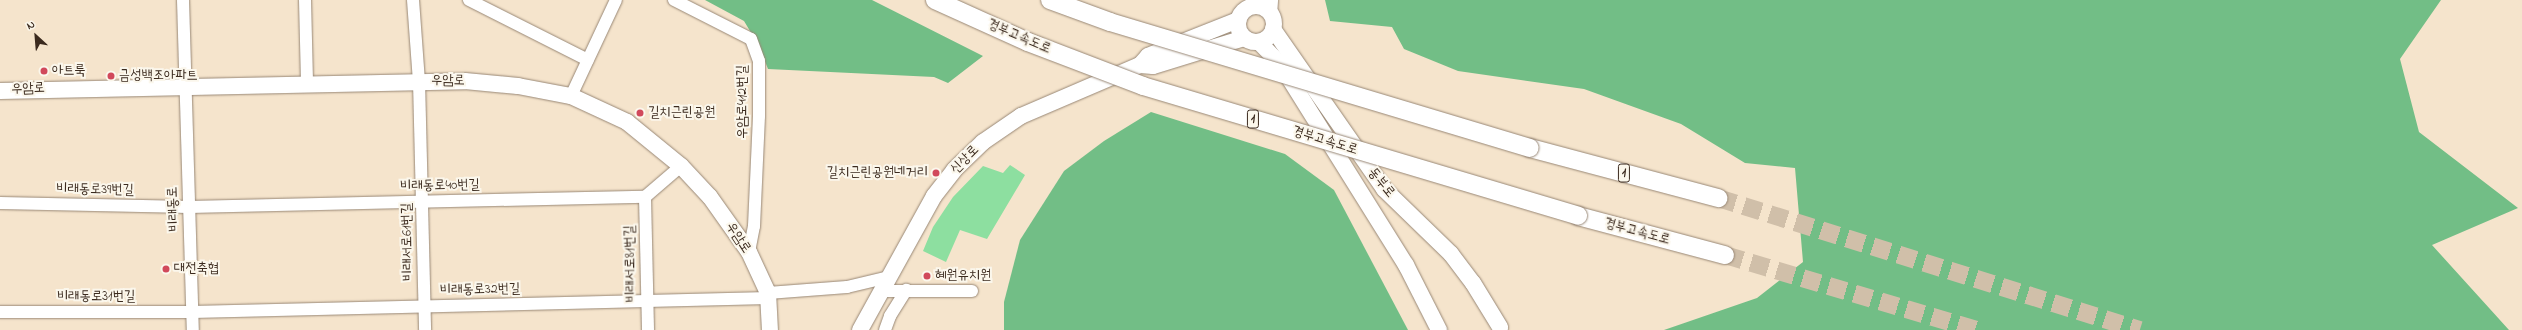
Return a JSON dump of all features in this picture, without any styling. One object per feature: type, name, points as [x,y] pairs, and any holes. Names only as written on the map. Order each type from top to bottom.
[{"type":"highway","name":"경부고속도로","points":[[935,0],[1028,42],[1143,86],[1578,216],[1725,255]]},
{"type":"highway","name":"1","points":[[1050,0],[1110,22],[1530,148],[1718,198]]},
{"type":"main road","points":[[1255,3],[1272,15],[1268,38],[1252,40],[1153,66],[1140,65],[1148,56],[1238,20],[1244,11],[1255,3]]},
{"type":"main road","name":"동부로","points":[[1272,15],[1384,189],[1451,254],[1473,282],[1500,327]]},
{"type":"main road","points":[[1238,20],[1239,30],[1252,40]]},
{"type":"main road","name":"동부로","points":[[1252,40],[1281,65],[1406,265],[1439,330]]},
{"type":"main road","name":"신상로","points":[[860,330],[934,196],[954,170],[983,142],[1021,116],[1140,65]]},
{"type":"main road","name":"우암로","points":[[0,91],[465,81],[518,86],[571,96],[627,122],[681,166],[710,197],[749,252],[768,296],[770,330]]},
{"type":"street","name":"비래동로","points":[[184,0],[193,330]]},
{"type":"street","points":[[305,0],[307,84]]},
{"type":"street","name":"비래서로61번길","points":[[413,0],[419,81],[425,330]]},
{"type":"street","points":[[469,0],[588,60]]},
{"type":"street","points":[[571,96],[616,0]]},
{"type":"street","name":"우암로412번길","points":[[674,0],[751,40],[759,61],[760,116],[754,226],[749,252]]},
{"type":"street","points":[[645,197],[681,166]]},
{"type":"street","name":"비래동로40번길","points":[[189,207],[645,197]]},
{"type":"street","name":"비래서로81번길","points":[[645,197],[648,330]]},
{"type":"street","name":"비래동로39번길","points":[[0,203],[189,207]]},
{"type":"street","name":"비래동로32번길","points":[[192,312],[647,301],[768,296],[885,284],[906,290],[972,291]]},
{"type":"street","points":[[885,330],[890,316],[906,290]]},
{"type":"street","name":"비래동로31번길","points":[[0,312],[192,312]]},
{"type":"green space","points":[[705,0],[872,0],[983,56],[948,83],[934,77],[768,69],[759,46],[744,21]]},
{"type":"green space","points":[[1325,0],[2441,0],[2400,59],[2419,132],[2518,208],[2432,245],[2509,330],[1664,330],[1757,298],[1803,262],[1795,168],[1745,163],[1681,124],[1584,89],[1458,71],[1404,49],[1392,27],[1330,21]]},
{"type":"green space","points":[[1151,112],[1285,154],[1334,190],[1408,330],[1004,330],[1004,302],[1020,240],[1064,171],[1104,141]]},
{"type":"green space","points":[[1010,165],[1025,175],[987,239],[960,230],[946,262],[923,251],[933,227],[953,197],[983,166],[1003,173]]},
{"type":"tunnel","points":[[1718,198],[2140,330]]},
{"type":"tunnel","points":[[1725,255],[1977,330]]},
{"type":"place","name":"아트룩","points":[[44,71]]},
{"type":"place","name":"금성백조아파트","points":[[111,76]]},
{"type":"place","name":"길치근린공원","points":[[640,113]]},
{"type":"place","name":"길치근린공원네거리","points":[[936,173]]},
{"type":"place","name":"대전축협","points":[[166,269]]},
{"type":"place","name":"혜원유치원","points":[[927,276]]}]
